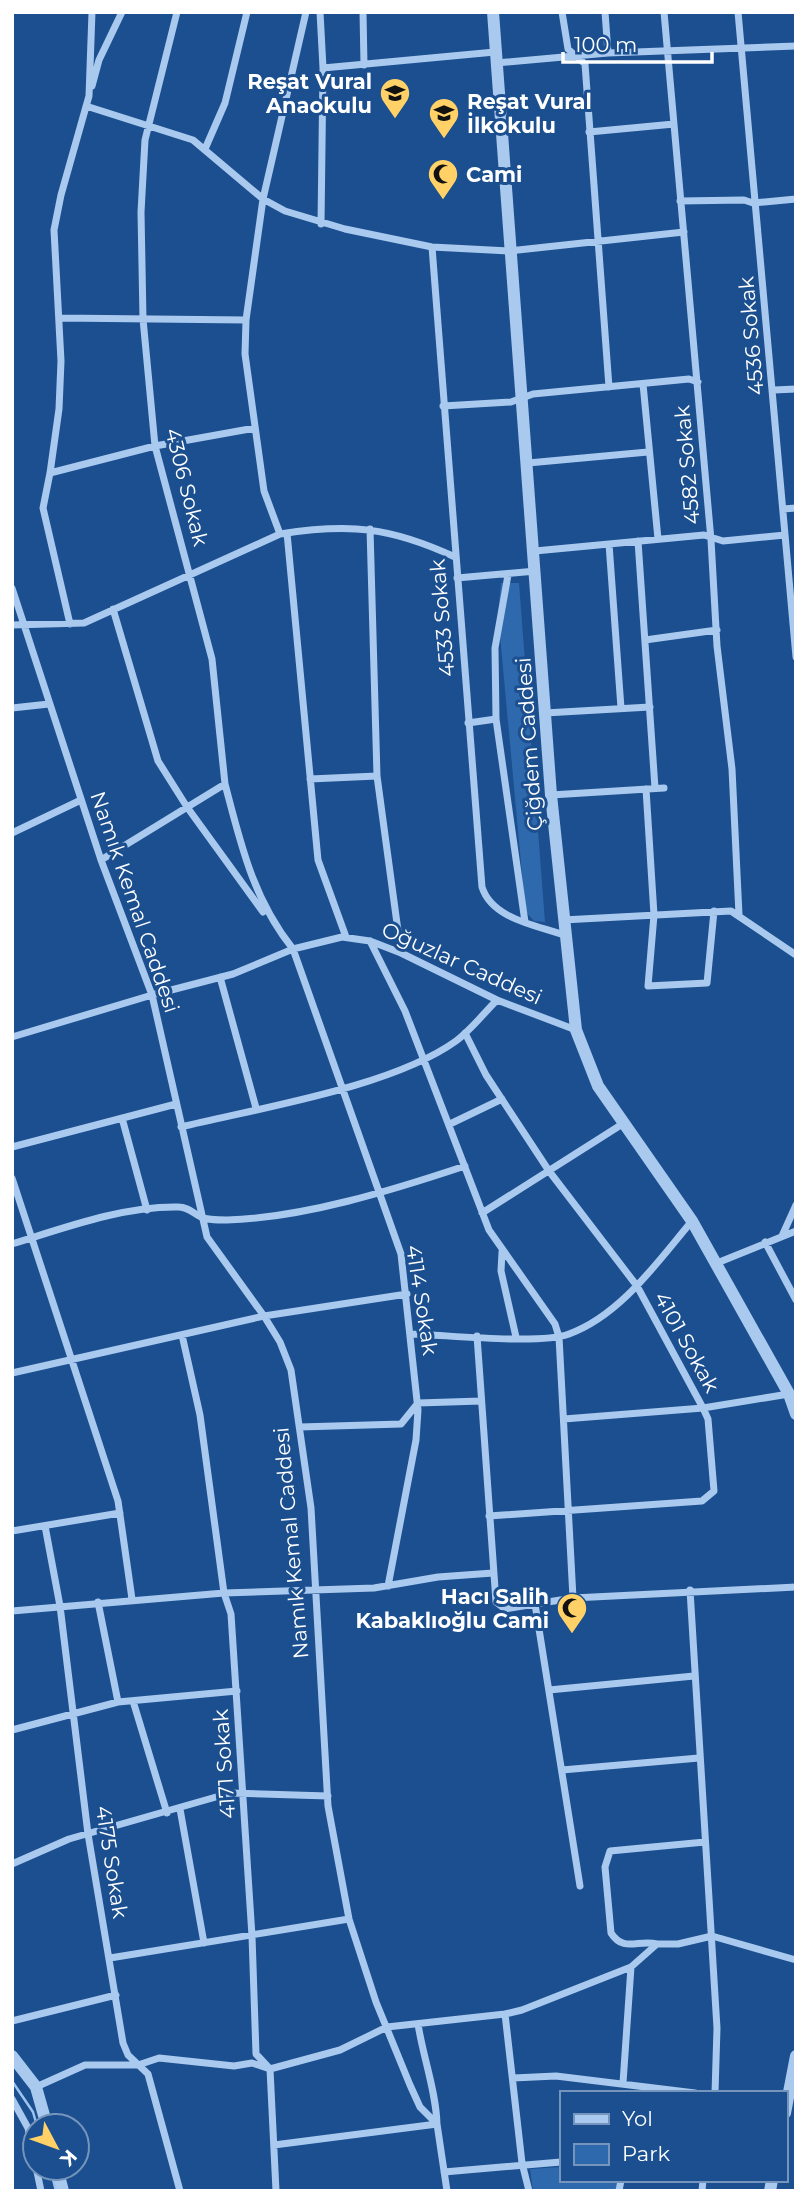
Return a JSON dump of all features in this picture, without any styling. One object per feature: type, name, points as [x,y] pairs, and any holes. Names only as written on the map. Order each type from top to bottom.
[{"type":"street","points":[[89,96],[92,12]]},
{"type":"street","points":[[70,624],[43,508],[59,409],[60,318],[54,230],[70,160],[99,60],[122,12]]},
{"type":"street","name":"4306 Sokak","points":[[177,12],[148,125],[141,212],[143,319],[155,446],[212,659],[225,784],[242,850],[270,920]]},
{"type":"street","points":[[205,149],[225,103],[247,12]]},
{"type":"street","points":[[306,12],[262,199],[246,320],[245,354],[264,491],[284,534],[318,860],[346,937]]},
{"type":"street","points":[[320,12],[323,68],[321,224]]},
{"type":"street","points":[[363,12],[364,65]]},
{"type":"street","name":"Çiğdem Caddesi","points":[[493,12],[509,251],[535,551],[551,796],[576,1030],[594,1077],[692,1221],[789,1394],[796,1414]]},
{"type":"street","points":[[562,12],[568,49],[585,64],[609,387]]},
{"type":"street","points":[[605,12],[608,53]]},
{"type":"street","name":"4582 Sokak","points":[[664,12],[698,382],[717,631],[732,769],[739,915]]},
{"type":"street","name":"4536 Sokak","points":[[738,12],[752,203],[765,291],[796,657]]},
{"type":"street","points":[[323,68],[796,46]]},
{"type":"street","points":[[86,106],[192,140],[262,199],[321,224],[432,247],[509,251],[684,232]]},
{"type":"street","points":[[589,132],[674,124]]},
{"type":"street","points":[[680,201],[744,200],[752,203],[796,199]]},
{"type":"street","name":"4533 Sokak","points":[[432,247],[482,887],[489,902],[499,910],[564,935]]},
{"type":"street","points":[[60,318],[246,320]]},
{"type":"street","points":[[443,406],[511,402],[533,394],[689,379],[698,382]]},
{"type":"street","points":[[643,384],[657,539]]},
{"type":"street","points":[[774,390],[796,389]]},
{"type":"street","points":[[50,472],[155,446],[255,428]]},
{"type":"street","points":[[528,463],[648,452]]},
{"type":"street","points":[[783,509],[796,508]]},
{"type":"street","points":[[12,625],[84,622],[284,534],[328,529],[370,529],[413,538],[455,557]]},
{"type":"street","points":[[370,529],[377,776],[401,953]]},
{"type":"street","points":[[535,551],[657,539],[704,536],[723,541],[785,535]]},
{"type":"street","points":[[638,541],[655,788]]},
{"type":"street","points":[[609,544],[621,708]]},
{"type":"street","points":[[457,578],[536,571]]},
{"type":"street","points":[[508,575],[495,648],[496,719],[525,922]]},
{"type":"street","name":"Namık Kemal Caddesi","points":[[12,588],[101,860],[152,995],[207,1237],[264,1316],[287,1356],[300,1427],[310,1508],[328,1796],[349,1919],[387,2027],[420,2107],[438,2124]]},
{"type":"street","points":[[113,609],[158,761],[187,807],[270,920]]},
{"type":"street","points":[[645,640],[717,631]]},
{"type":"street","points":[[12,708],[49,704]]},
{"type":"street","points":[[545,713],[650,706]]},
{"type":"street","points":[[468,723],[496,719]]},
{"type":"street","points":[[310,779],[377,776]]},
{"type":"street","points":[[101,860],[225,784]]},
{"type":"street","points":[[551,796],[664,788]]},
{"type":"street","points":[[646,789],[654,915],[648,986],[707,983],[713,911]]},
{"type":"street","points":[[12,833],[81,800]]},
{"type":"street","points":[[563,920],[731,911],[796,955]]},
{"type":"street","name":"4114 Sokak","points":[[270,920],[293,949],[401,1254],[418,1404],[416,1440],[388,1586]]},
{"type":"street","name":"Oğuzlar Caddesi","points":[[12,1037],[220,977],[293,949],[346,937],[370,941],[401,953],[498,1000],[576,1030]]},
{"type":"street","points":[[370,941],[405,1011],[482,1213],[502,1252],[555,1324],[559,1337],[573,1598]]},
{"type":"street","points":[[220,977],[256,1108]]},
{"type":"street","points":[[181,1127],[343,1087],[424,1059],[465,1033],[498,1000]]},
{"type":"street","name":"4101 Sokak","points":[[465,1033],[502,1099],[549,1171],[637,1286],[704,1408],[708,1419],[714,1491],[702,1501],[568,1508],[489,1516]]},
{"type":"street","points":[[450,1124],[502,1099]]},
{"type":"street","points":[[12,1147],[176,1104]]},
{"type":"street","points":[[122,1118],[147,1210]]},
{"type":"street","points":[[482,1213],[624,1123]]},
{"type":"street","points":[[12,1244],[147,1210],[180,1207],[190,1209],[202,1218],[228,1220],[266,1215],[380,1194],[465,1166]]},
{"type":"street","points":[[12,1178],[74,1359],[120,1513],[132,1599]]},
{"type":"street","points":[[782,1236],[796,1205]]},
{"type":"street","points":[[412,1334],[559,1337],[588,1324],[637,1286],[692,1221]]},
{"type":"street","points":[[717,1263],[796,1231]]},
{"type":"street","points":[[765,1242],[796,1300]]},
{"type":"street","points":[[502,1252],[501,1271],[516,1337]]},
{"type":"street","points":[[12,1373],[264,1316],[407,1294]]},
{"type":"street","name":"4171 Sokak","points":[[182,1335],[200,1415],[224,1593],[231,1614],[253,1936],[256,2054],[270,2069],[276,2191]]},
{"type":"street","points":[[477,1336],[493,1573],[496,1602],[500,1609],[573,1598],[690,1590],[796,1587]]},
{"type":"street","points":[[564,1419],[704,1408],[789,1394]]},
{"type":"street","points":[[300,1427],[401,1424],[418,1404],[481,1401]]},
{"type":"street","points":[[12,1531],[120,1513]]},
{"type":"street","name":"4175 Sokak","points":[[46,1526],[60,1606],[88,1834],[123,2043],[128,2055],[148,2074],[180,2191]]},
{"type":"street","points":[[12,1611],[132,1599],[388,1586],[438,1577],[493,1573]]},
{"type":"street","points":[[690,1590],[717,2028],[715,2091]]},
{"type":"street","points":[[98,1602],[118,1702]]},
{"type":"street","points":[[535,1604],[580,1885]]},
{"type":"street","points":[[549,1689],[694,1676]]},
{"type":"street","points":[[12,1730],[74,1716],[118,1702],[237,1690]]},
{"type":"street","points":[[133,1701],[167,1813]]},
{"type":"street","points":[[562,1770],[699,1759]]},
{"type":"street","points":[[12,1864],[88,1834],[230,1793],[328,1796]]},
{"type":"street","points":[[180,1809],[204,1943]]},
{"type":"street","points":[[705,1842],[610,1851],[605,1867],[611,1933],[617,1942],[627,1946],[647,1942],[678,1944],[712,1936],[796,1960]]},
{"type":"street","points":[[110,1958],[349,1919]]},
{"type":"street","points":[[36,2087],[85,2065],[138,2065],[159,2058],[234,2066],[252,2063],[270,2069],[340,2050],[387,2027],[505,2014],[631,1967],[657,1944]]},
{"type":"street","points":[[623,2083],[631,1967]]},
{"type":"street","points":[[12,2021],[116,1995]]},
{"type":"street","points":[[505,2014],[522,2163],[529,2191]]},
{"type":"street","points":[[418,2024],[429,2084],[437,2103],[447,2191]]},
{"type":"street","points":[[12,2056],[36,2087],[43,2112]]},
{"type":"street","points":[[787,2101],[796,2056]]},
{"type":"street","points":[[513,2078],[556,2076],[681,2091]]},
{"type":"street","points":[[12,2099],[28,2128],[41,2191]]},
{"type":"street","points":[[274,2145],[438,2124]]},
{"type":"street","points":[[444,2172],[522,2163],[560,2162]]},
{"type":"green space","points":[[501,583],[519,583],[545,922],[534,921],[527,913],[524,895],[498,614]]},
{"type":"green space","points":[[560,2167],[560,2182],[617,2182],[616,2191],[533,2191],[530,2169]]},
{"type":"waterway","points":[[12,2081],[33,2112]]},
{"type":"waterway","points":[[54,2182],[56,2191]]},
{"type":"place","name":"Reşat Vural Anaokulu","points":[[395,120]]},
{"type":"place","name":"Reşat Vural İlkokulu","points":[[444,140]]},
{"type":"place","name":"Cami","points":[[443,201]]},
{"type":"place","name":"Hacı Salih Kabaklıoğlu Cami","points":[[572,1635]]}]
